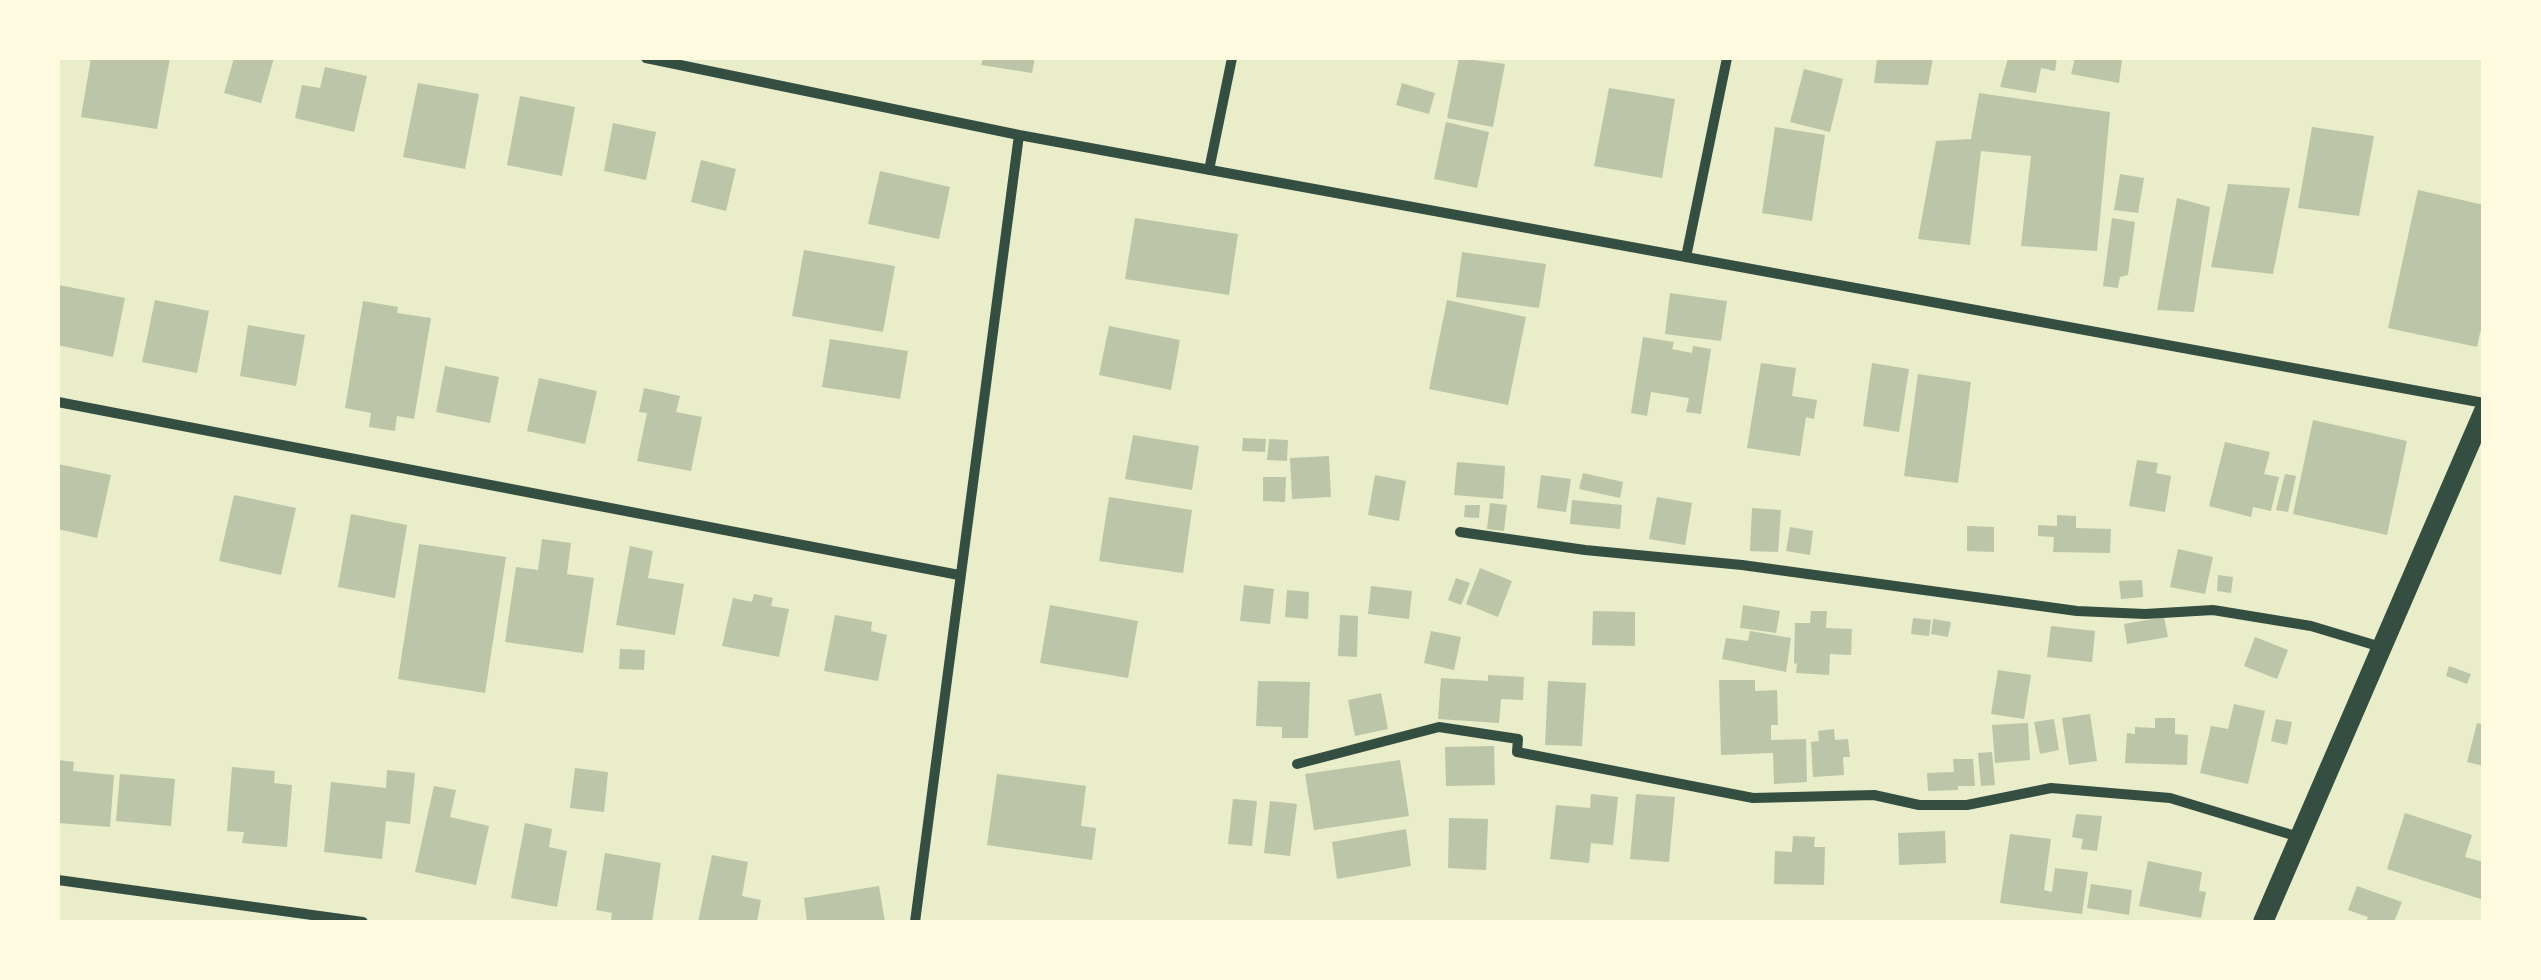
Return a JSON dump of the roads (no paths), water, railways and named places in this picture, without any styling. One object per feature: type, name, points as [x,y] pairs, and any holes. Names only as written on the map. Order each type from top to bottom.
[{"type":"main road","points":[[2263,922],[2484,412]]},
{"type":"street","points":[[646,58],[1019,135],[2484,403]]},
{"type":"street","points":[[1209,170],[1232,58]]},
{"type":"street","points":[[1686,257],[1727,58]]},
{"type":"street","points":[[915,922],[1019,135]]},
{"type":"street","points":[[58,402],[959,575]]},
{"type":"street","points":[[1460,532],[1585,550],[1742,564],[2077,612],[2145,614],[2212,610],[2311,626],[2382,647]]},
{"type":"street","points":[[1297,764],[1439,727],[1518,739],[1517,752],[1753,798],[1874,794],[1920,804],[1967,805],[2051,788],[2170,798],[2299,838]]},
{"type":"street","points":[[58,880],[363,922]]}]
